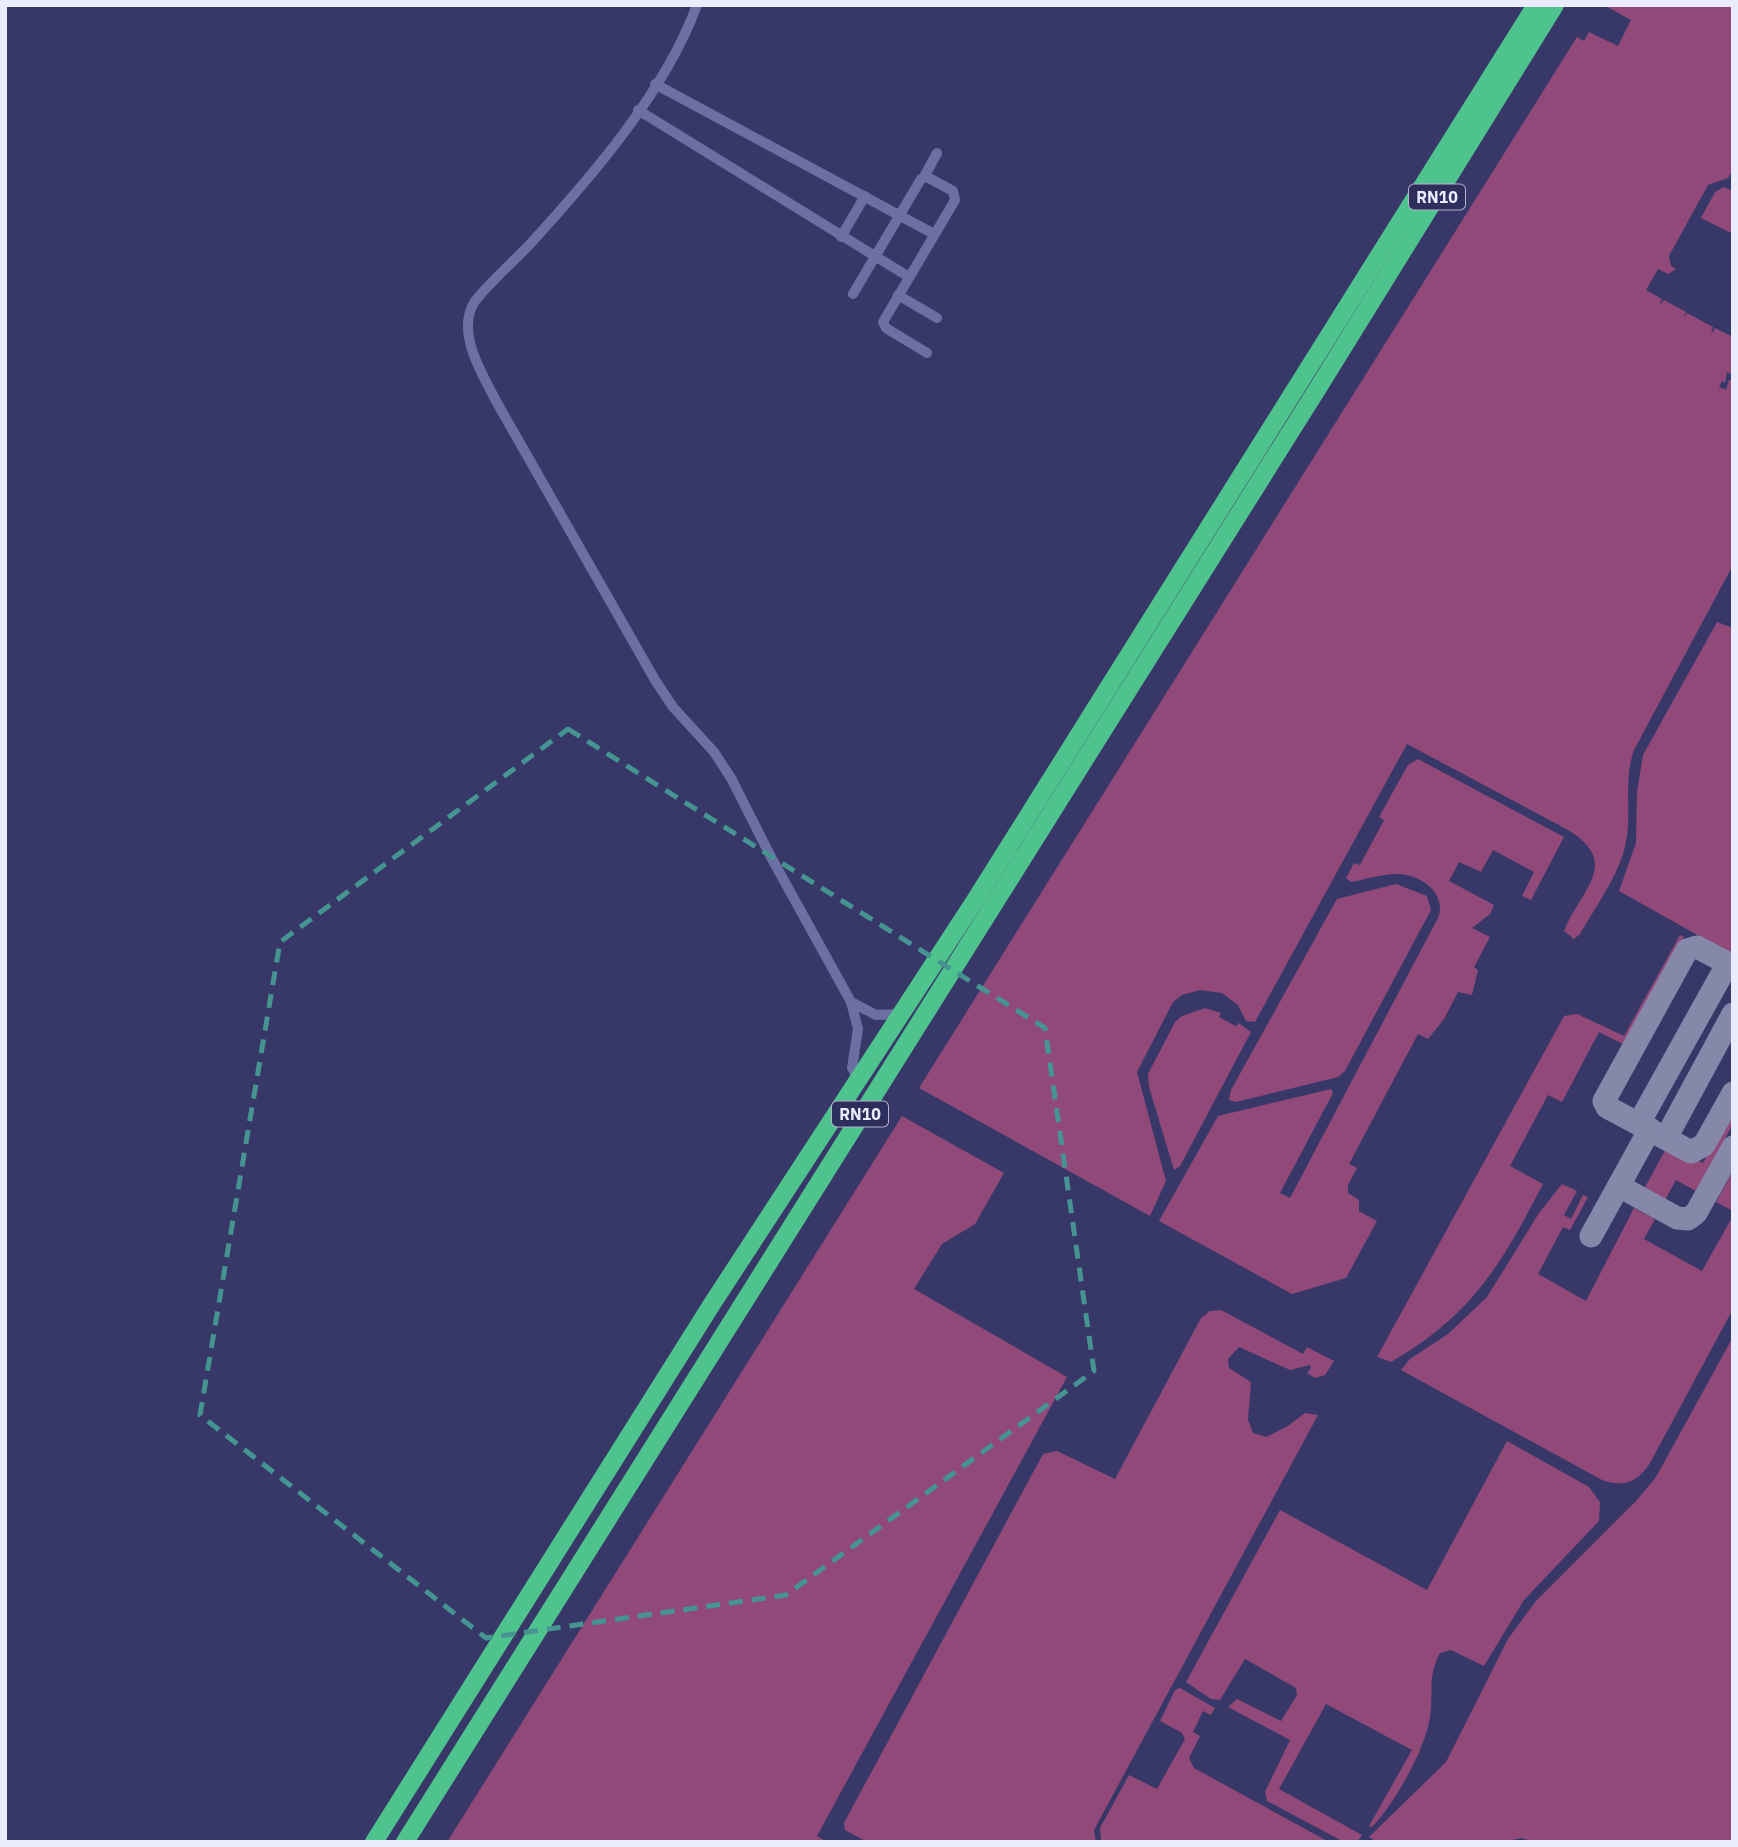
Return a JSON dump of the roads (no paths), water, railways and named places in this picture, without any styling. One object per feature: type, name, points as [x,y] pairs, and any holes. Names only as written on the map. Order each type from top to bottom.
[{"type":"highway","name":"RN10","points":[[374,1842],[712,1304],[983,888],[1536,5]]},
{"type":"highway","name":"RN10","points":[[405,1842],[1318,388],[1555,5]]},
{"type":"highway","points":[[1301,377],[1318,388]]},
{"type":"highway","points":[[859,1079],[876,1089]]},
{"type":"street","points":[[697,5],[638,110],[564,207],[475,301],[468,319],[470,342],[496,401],[655,680],[673,707],[715,752],[731,778],[851,1002],[858,1029],[852,1068],[859,1079]]},
{"type":"street","points":[[655,84],[934,234]]},
{"type":"street","points":[[638,110],[909,277]]},
{"type":"street","points":[[853,294],[937,153]]},
{"type":"street","points":[[924,177],[956,195],[883,324],[927,353]]},
{"type":"street","points":[[841,237],[865,196]]},
{"type":"street","points":[[898,295],[937,318]]},
{"type":"street","points":[[851,1002],[876,1015],[900,1014]]}]
